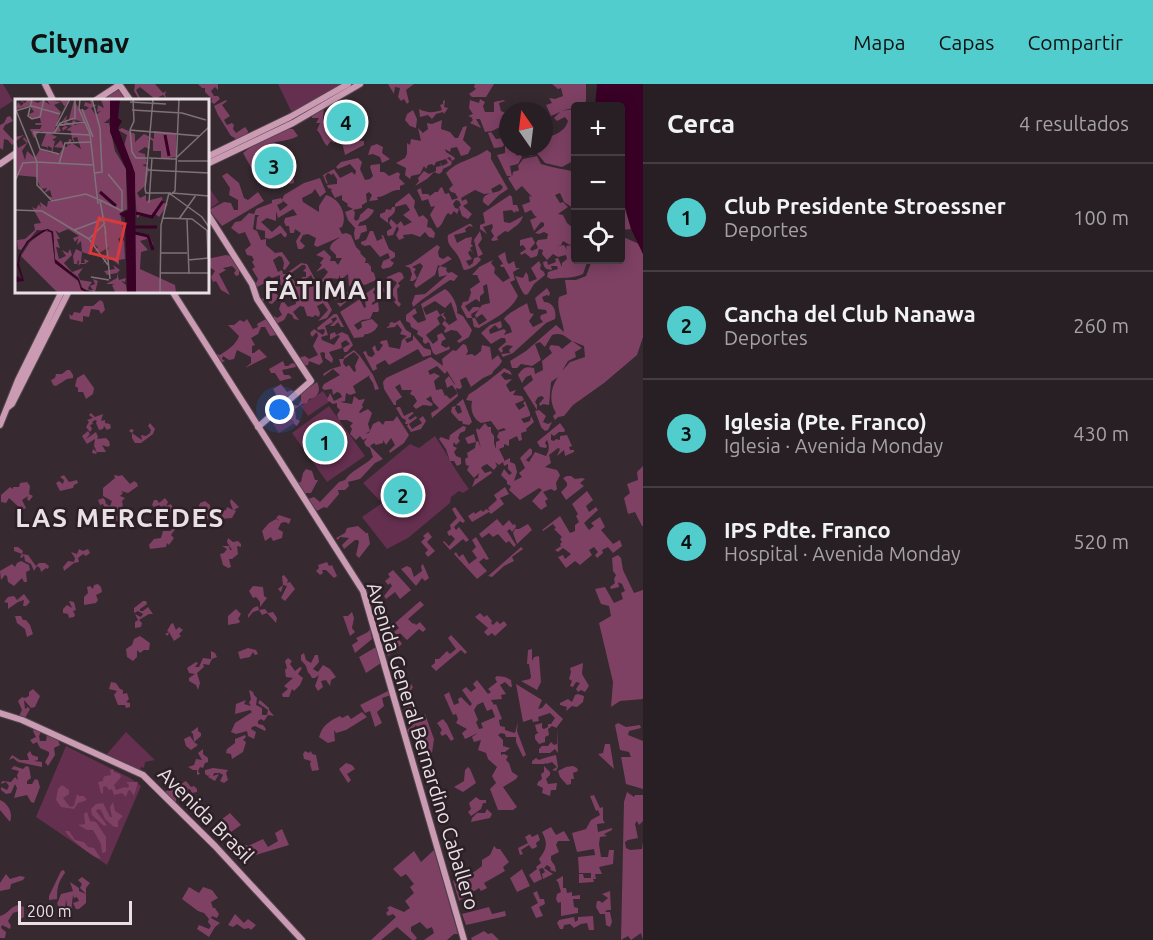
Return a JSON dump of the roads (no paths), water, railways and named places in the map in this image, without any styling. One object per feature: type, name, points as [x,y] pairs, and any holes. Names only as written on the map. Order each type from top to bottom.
[{"type":"main road","points":[[45,84],[52,99]]},
{"type":"main road","points":[[97,99],[119,84],[129,99]]},
{"type":"main road","points":[[208,157],[290,117],[348,84]]},
{"type":"main road","points":[[208,164],[293,123],[360,84]]},
{"type":"main road","points":[[0,164],[15,154]]},
{"type":"main road","points":[[208,215],[252,284],[257,299],[311,381],[258,427]]},
{"type":"main road","points":[[0,425],[18,380],[62,292]]},
{"type":"main road","points":[[6,408],[12,404],[68,292]]},
{"type":"main road","name":"Avenida General Bernardino Caballero","points":[[173,292],[363,591],[464,940]]},
{"type":"main road","name":"Avenida Brasil","points":[[0,713],[22,720],[143,775],[215,846],[302,940]]},
{"type":"place","name":"IPS Pdte. Franco","points":[[346,122]]},
{"type":"place","name":"Iglesia (Pte. Franco)","points":[[274,166]]},
{"type":"place","name":"Club Presidente Stroessner","points":[[325,442]]},
{"type":"place","name":"Cancha del Club Nanawa","points":[[403,495]]},
{"type":"district","name":"FÁTIMA II","points":[[329,290]]},
{"type":"district","name":"LAS MERCEDES","points":[[120,518]]}]
